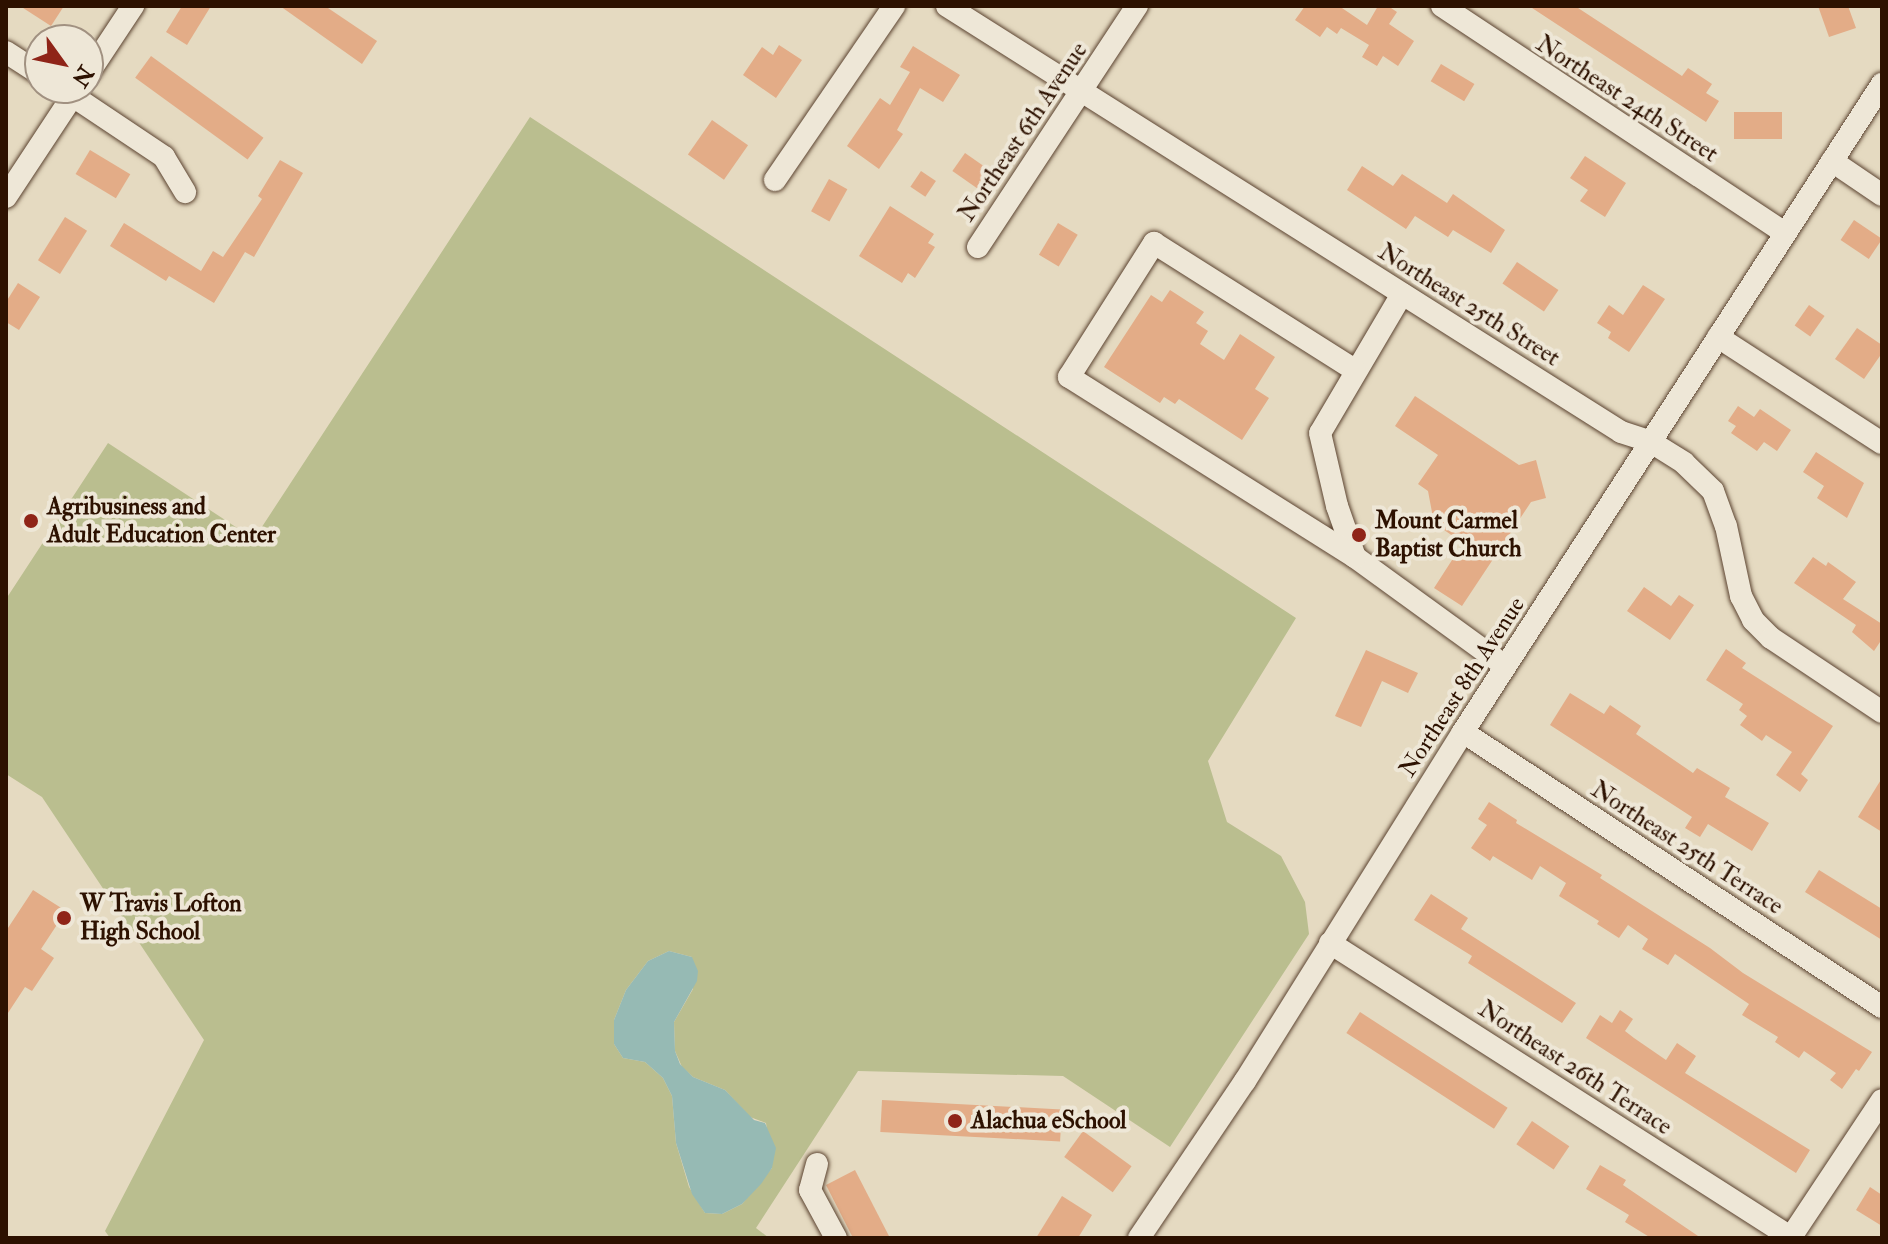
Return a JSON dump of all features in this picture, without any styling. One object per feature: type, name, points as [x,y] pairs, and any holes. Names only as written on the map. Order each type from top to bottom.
[{"type":"street","points":[[104,50],[133,6]]},
{"type":"street","points":[[775,180],[894,6]]},
{"type":"street","name":"Northeast 25th Street","points":[[947,6],[1621,432],[1651,442],[1684,463],[1713,491],[1726,526],[1741,596],[1753,620],[1771,638],[1882,712]]},
{"type":"street","name":"Northeast 6th Avenue","points":[[978,247],[1137,6]]},
{"type":"street","name":"Northeast 24th Street","points":[[1442,6],[1785,233]]},
{"type":"street","points":[[6,52],[24,64]]},
{"type":"street","name":"Northeast 8th Avenue","points":[[1141,1237],[1245,1081],[1505,666],[1882,84]]},
{"type":"street","points":[[6,197],[63,104]]},
{"type":"street","points":[[89,104],[164,157],[185,192]]},
{"type":"street","points":[[1832,161],[1882,195]]},
{"type":"street","points":[[1355,370],[1154,243],[1069,377],[1355,557],[1505,666]]},
{"type":"street","points":[[1355,557],[1337,506],[1320,433],[1402,294]]},
{"type":"street","points":[[1718,337],[1882,443]]},
{"type":"street","name":"Northeast 25th Terrace","points":[[1463,732],[1882,1007]]},
{"type":"street","name":"Northeast 26th Terrace","points":[[1330,943],[1792,1238]]},
{"type":"street","points":[[1792,1238],[1882,1100]]},
{"type":"street","points":[[817,1164],[810,1190],[836,1238]]},
{"type":"green space","points":[[530,117],[1296,618],[1208,761],[1227,822],[1281,856],[1305,902],[1309,934],[1170,1147],[1063,1076],[858,1071],[756,1228],[769,1238],[110,1238],[105,1231],[204,1040],[42,797],[6,774],[6,599],[108,443],[254,539]],"holes":[[[669,951],[692,957],[693,989],[674,1022],[675,1051],[682,1067],[693,1077],[725,1090],[750,1117],[766,1123],[772,1168],[742,1204],[722,1214],[705,1213],[689,1187],[676,1143],[672,1096],[663,1078],[645,1062],[623,1058],[614,1044],[614,1020],[626,990],[648,961]]]},
{"type":"water","points":[[669,951],[692,957],[698,971],[697,981],[674,1022],[675,1051],[680,1064],[693,1077],[725,1090],[754,1120],[765,1123],[776,1148],[772,1168],[761,1184],[742,1204],[722,1214],[705,1213],[692,1194],[676,1143],[672,1096],[663,1078],[645,1062],[623,1058],[614,1044],[614,1020],[626,990],[648,961]]},
{"type":"building","points":[[20,6],[64,6],[52,24]]},
{"type":"building","points":[[182,6],[211,6],[187,45],[166,32]]},
{"type":"building","points":[[280,6],[325,6],[377,41],[362,64]]},
{"type":"building","points":[[1305,6],[1339,6],[1367,25],[1378,6],[1388,6],[1397,12],[1389,24],[1414,41],[1398,66],[1383,56],[1377,66],[1362,57],[1369,45],[1341,28],[1337,34],[1327,27],[1320,37],[1295,20]]},
{"type":"building","points":[[1529,6],[1575,6],[1682,76],[1688,68],[1712,84],[1706,93],[1719,101],[1706,122]]},
{"type":"building","points":[[1818,6],[1848,6],[1856,28],[1829,37]]},
{"type":"building","points":[[779,45],[802,60],[776,98],[743,75],[762,47],[773,55]]},
{"type":"building","points":[[913,46],[960,75],[943,102],[920,88],[897,130],[903,134],[879,169],[847,146],[880,98],[890,105],[910,72],[900,67]]},
{"type":"building","points":[[151,56],[263,138],[248,160],[135,78]]},
{"type":"building","points":[[1441,64],[1474,84],[1464,101],[1431,81]]},
{"type":"building","points":[[1734,112],[1782,112],[1782,139],[1734,139]]},
{"type":"building","points":[[712,120],[748,145],[724,180],[688,154]]},
{"type":"building","points":[[90,150],[130,174],[116,198],[76,174]]},
{"type":"building","points":[[965,153],[994,173],[981,191],[952,171]]},
{"type":"building","points":[[1585,156],[1626,183],[1605,217],[1580,201],[1588,190],[1570,178]]},
{"type":"building","points":[[280,160],[303,173],[254,257],[245,252],[214,303],[169,276],[166,281],[110,246],[124,223],[201,271],[213,251],[223,257],[262,199],[258,196]]},
{"type":"building","points":[[1362,166],[1393,186],[1402,174],[1447,203],[1453,194],[1505,230],[1491,253],[1453,230],[1448,237],[1415,216],[1406,229],[1347,190]]},
{"type":"building","points":[[921,171],[936,181],[925,197],[910,187]]},
{"type":"building","points":[[829,179],[847,189],[829,222],[811,211]]},
{"type":"building","points":[[890,206],[934,234],[928,243],[935,247],[915,278],[908,273],[902,283],[859,256]]},
{"type":"building","points":[[65,217],[87,231],[60,274],[38,260]]},
{"type":"building","points":[[1854,220],[1882,239],[1869,259],[1841,240]]},
{"type":"building","points":[[1058,223],[1078,235],[1059,267],[1039,255]]},
{"type":"building","points":[[1517,262],[1558,290],[1544,312],[1502,284]]},
{"type":"building","points":[[18,283],[40,297],[19,330],[6,322],[6,302]]},
{"type":"building","points":[[1643,285],[1665,299],[1629,352],[1608,338],[1611,332],[1597,323],[1609,305],[1623,315]]},
{"type":"building","points":[[1170,290],[1204,312],[1196,323],[1208,331],[1200,344],[1224,360],[1240,334],[1275,357],[1255,389],[1269,398],[1242,440],[1179,399],[1175,404],[1164,397],[1160,403],[1104,367],[1151,295],[1162,302]]},
{"type":"building","points":[[1809,305],[1825,316],[1810,336],[1795,325]]},
{"type":"building","points":[[1857,328],[1882,345],[1882,353],[1864,379],[1835,359]]},
{"type":"building","points":[[1415,396],[1519,465],[1536,460],[1546,498],[1531,502],[1462,606],[1434,588],[1463,543],[1434,523],[1428,491],[1418,484],[1438,455],[1395,426]]},
{"type":"building","points":[[1738,406],[1754,417],[1760,409],[1791,430],[1777,451],[1764,442],[1757,451],[1731,433],[1736,426],[1728,421]]},
{"type":"building","points":[[1816,452],[1864,483],[1847,518],[1817,498],[1824,486],[1803,472]]},
{"type":"building","points":[[1813,557],[1826,566],[1828,562],[1856,582],[1843,599],[1882,624],[1882,639],[1874,651],[1852,632],[1856,625],[1794,583]]},
{"type":"building","points":[[1644,587],[1671,606],[1679,595],[1694,605],[1670,640],[1627,611]]},
{"type":"building","points":[[1726,649],[1746,663],[1742,668],[1833,726],[1801,774],[1808,780],[1800,792],[1776,775],[1792,752],[1766,735],[1762,741],[1740,725],[1747,716],[1739,710],[1743,704],[1706,680]]},
{"type":"building","points":[[1366,650],[1418,673],[1408,693],[1382,681],[1361,727],[1335,716]]},
{"type":"building","points":[[1570,693],[1604,714],[1610,705],[1641,726],[1636,734],[1693,773],[1697,768],[1730,788],[1725,797],[1769,823],[1752,851],[1708,824],[1700,837],[1685,828],[1692,817],[1550,725]]},
{"type":"building","points":[[1882,778],[1882,832],[1858,817]]},
{"type":"building","points":[[1489,802],[1517,820],[1516,823],[1602,875],[1600,878],[1710,948],[1743,973],[1872,1052],[1859,1071],[1856,1069],[1842,1089],[1830,1080],[1836,1073],[1804,1051],[1799,1058],[1775,1042],[1778,1037],[1742,1015],[1749,1004],[1675,954],[1668,965],[1642,949],[1648,939],[1628,925],[1619,938],[1597,924],[1599,921],[1559,896],[1566,883],[1540,866],[1532,880],[1493,856],[1490,861],[1471,848],[1487,825],[1478,819]]},
{"type":"building","points":[[1819,870],[1882,909],[1882,940],[1805,892]]},
{"type":"building","points":[[33,890],[66,911],[41,949],[54,958],[32,991],[25,987],[6,1016],[6,931]]},
{"type":"building","points":[[1431,894],[1468,918],[1461,929],[1576,1003],[1562,1023],[1468,963],[1472,956],[1414,920]]},
{"type":"building","points":[[1620,1010],[1633,1019],[1625,1031],[1634,1038],[1666,1060],[1677,1043],[1696,1056],[1685,1073],[1810,1150],[1796,1173],[1586,1038],[1600,1015],[1612,1023]]},
{"type":"building","points":[[1360,1012],[1508,1108],[1494,1129],[1346,1033]]},
{"type":"building","points":[[882,1100],[1062,1109],[1060,1141],[880,1132]]},
{"type":"building","points":[[1532,1121],[1569,1146],[1554,1169],[1516,1144]]},
{"type":"building","points":[[1083,1131],[1132,1166],[1113,1192],[1064,1157]]},
{"type":"building","points":[[1600,1165],[1626,1180],[1623,1185],[1701,1238],[1651,1238],[1625,1222],[1629,1215],[1586,1189]]},
{"type":"building","points":[[855,1170],[890,1238],[853,1238],[826,1185]]},
{"type":"building","points":[[1870,1187],[1882,1195],[1882,1226],[1856,1210]]},
{"type":"building","points":[[1062,1196],[1092,1215],[1078,1238],[1036,1238]]},
{"type":"place","name":"Agribusiness and Adult Education Center","points":[[31,521]]},
{"type":"place","name":"Mount Carmel Baptist Church","points":[[1359,535]]},
{"type":"place","name":"W Travis Lofton High School","points":[[64,918]]},
{"type":"place","name":"Alachua eSchool","points":[[955,1121]]}]
